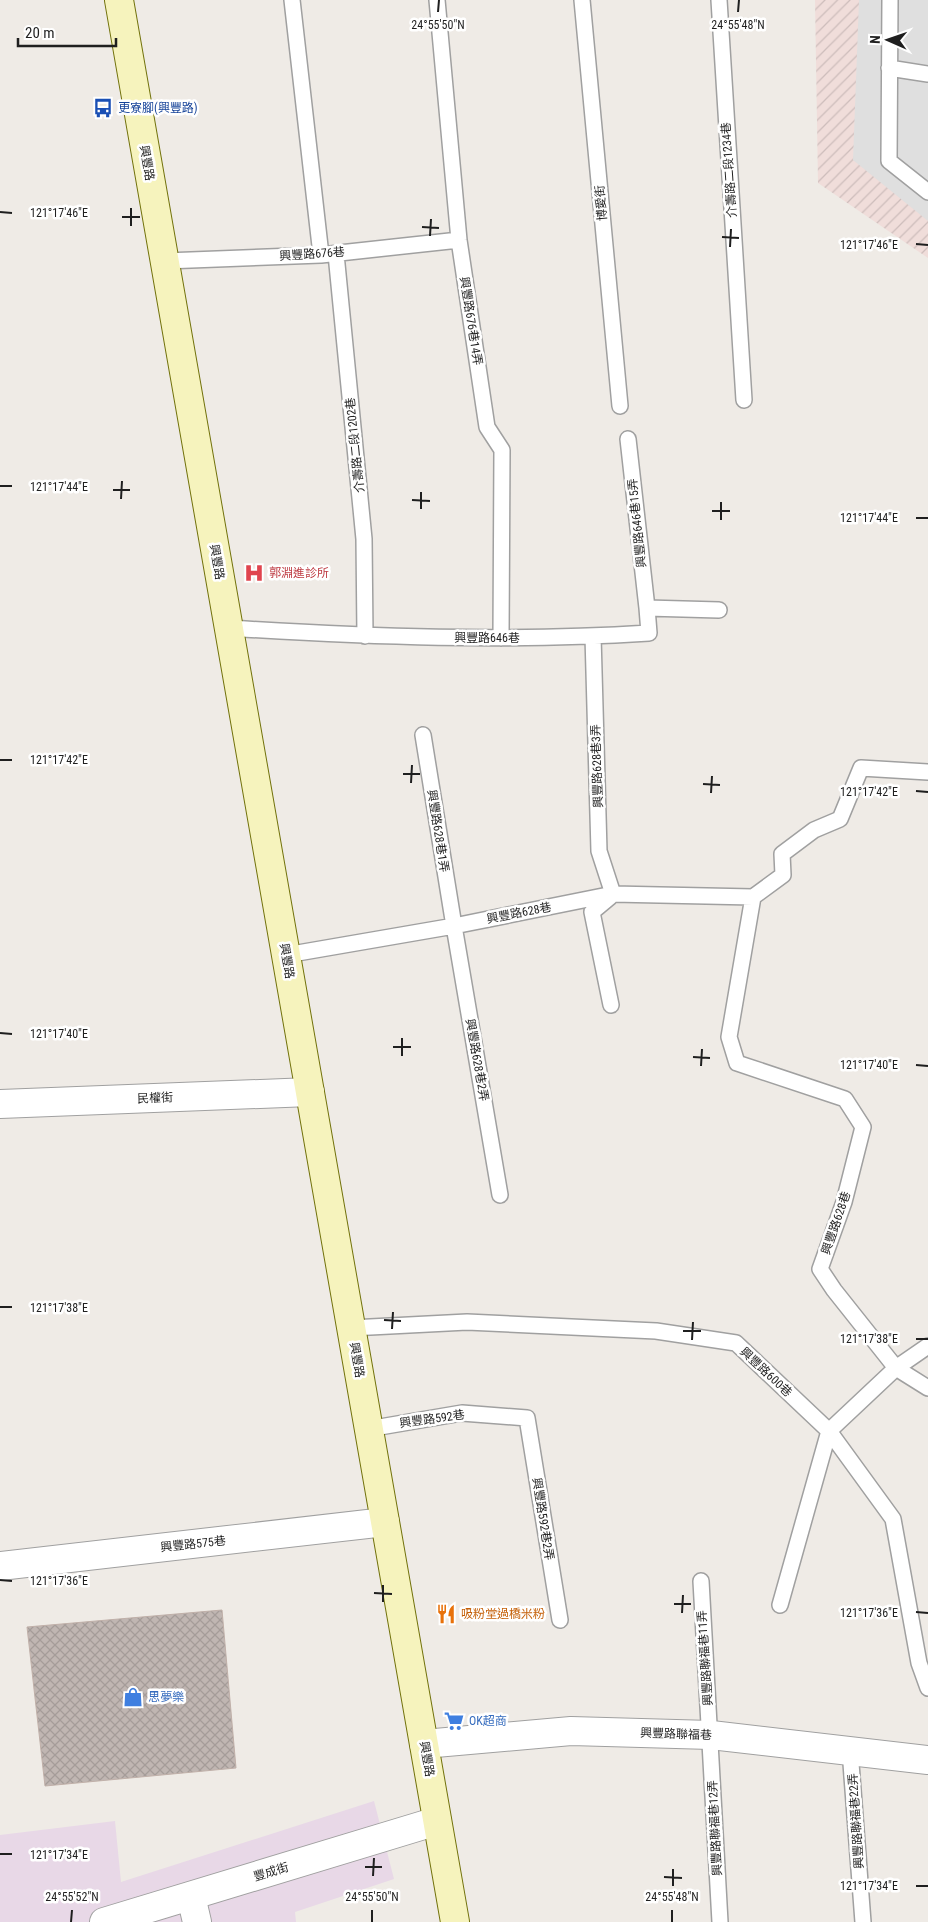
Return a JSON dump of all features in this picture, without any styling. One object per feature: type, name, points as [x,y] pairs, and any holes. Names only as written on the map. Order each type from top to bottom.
[{"type":"main road","name":"興豐路","points":[[119,0],[455,1922]]},
{"type":"street","name":"民權街","points":[[0,1104],[310,1092]]},
{"type":"street","name":"興豐路575巷","points":[[0,1566],[385,1522]]},
{"type":"street","name":"興豐路聯福巷","points":[[424,1744],[571,1731],[710,1735],[928,1760]]},
{"type":"street","name":"豐成街","points":[[104,1922],[437,1821]]},
{"type":"street","points":[[191,1896],[197,1922]]},
{"type":"lane","name":"介壽路二段1202巷","points":[[292,0],[329,254],[364,539],[365,636]]},
{"type":"lane","name":"興豐路676巷14弄","points":[[437,0],[459,240],[487,427],[502,450],[501,638]]},
{"type":"lane","name":"博愛街","points":[[582,0],[620,406]]},
{"type":"lane","name":"介壽路二段1234巷","points":[[719,0],[744,400]]},
{"type":"lane","points":[[890,0],[889,161],[928,192]]},
{"type":"lane","points":[[889,68],[928,74]]},
{"type":"lane","name":"興豐路676巷","points":[[165,261],[329,254],[459,240]]},
{"type":"lane","name":"興豐路646巷15弄","points":[[628,439],[647,608]]},
{"type":"lane","points":[[647,608],[719,610]]},
{"type":"lane","name":"興豐路646巷","points":[[228,628],[365,636],[501,638],[593,636],[648,633],[647,608]]},
{"type":"lane","name":"興豐路628巷3弄","points":[[593,636],[599,851],[614,894]]},
{"type":"lane","name":"興豐路628巷1弄","points":[[423,735],[454,926]]},
{"type":"lane","points":[[753,897],[783,875],[782,854],[814,830],[840,819],[862,768],[928,772]]},
{"type":"lane","points":[[611,1005],[592,912],[614,894]]},
{"type":"lane","name":"興豐路628巷","points":[[286,955],[454,926],[614,894],[753,897],[730,1037],[737,1063],[845,1099],[863,1126],[844,1202],[820,1269],[834,1290],[896,1368]]},
{"type":"lane","name":"興豐路628巷2弄","points":[[454,926],[500,1195]]},
{"type":"lane","name":"興豐路600巷","points":[[351,1328],[477,1322],[656,1330],[736,1343],[829,1431],[893,1519],[919,1663],[928,1688]]},
{"type":"lane","points":[[780,1605],[829,1431],[896,1368],[928,1346]]},
{"type":"lane","points":[[896,1368],[928,1388]]},
{"type":"lane","name":"興豐路592巷","points":[[368,1429],[462,1413],[527,1418]]},
{"type":"lane","name":"興豐路592巷2弄","points":[[527,1418],[560,1620]]},
{"type":"lane","name":"興豐路聯福巷11弄","points":[[701,1581],[710,1735]]},
{"type":"lane","name":"興豐路聯福巷12弄","points":[[710,1735],[720,1922]]},
{"type":"lane","name":"興豐路聯福巷22弄","points":[[850,1750],[863,1922]]},
{"type":"shaded area","points":[[815,0],[928,0],[928,258],[818,183]]},
{"type":"shaded area","points":[[859,0],[928,0],[928,221],[853,160]]},
{"type":"shaded area","points":[[374,1801],[394,1879],[295,1912],[296,1922],[0,1922],[0,1835],[115,1821],[121,1882]]},
{"type":"building","name":"思夢樂","points":[[222,1610],[236,1768],[45,1786],[27,1627]]},
{"type":"place","name":"更寮腳(興豐路)","points":[[103,108]]},
{"type":"place","name":"郭淵進診所","points":[[254,573]]},
{"type":"place","name":"吸粉堂過橋米粉","points":[[446,1614]]},
{"type":"place","name":"思夢樂","points":[[133,1697]]},
{"type":"place","name":"OK超商","points":[[454,1721]]}]
